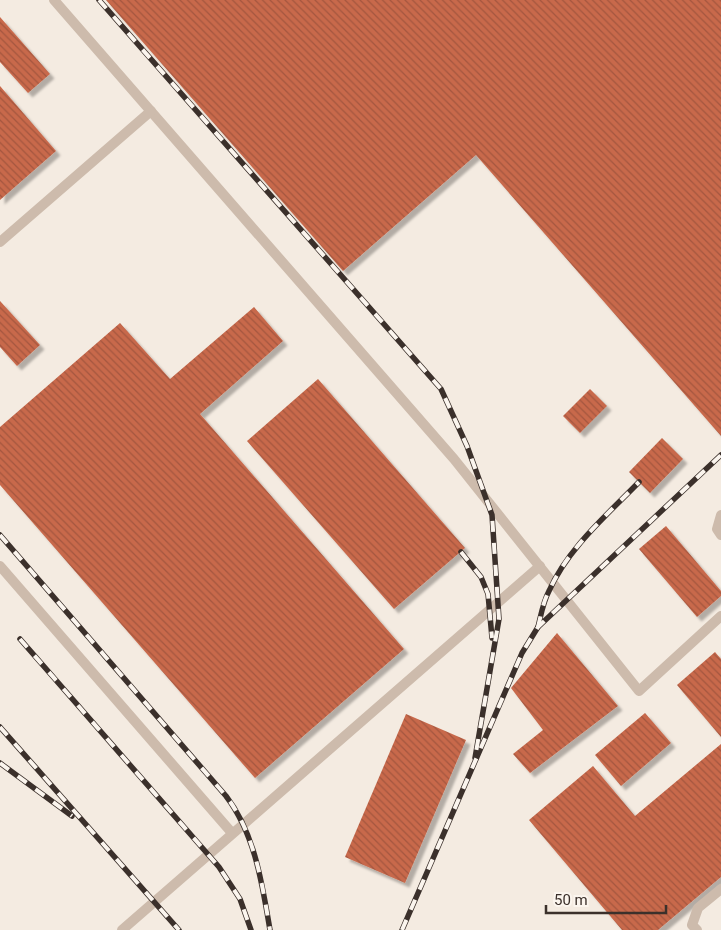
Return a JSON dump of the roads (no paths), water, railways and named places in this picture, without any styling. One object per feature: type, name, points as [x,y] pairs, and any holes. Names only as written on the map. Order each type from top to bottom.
[{"type":"lane","points":[[54,0],[454,459],[639,691],[721,616]]},
{"type":"lane","points":[[0,242],[151,112]]},
{"type":"lane","points":[[721,515],[717,529],[721,535]]},
{"type":"lane","points":[[0,566],[232,834]]},
{"type":"lane","points":[[122,930],[540,566]]},
{"type":"lane","points":[[697,930],[692,925],[698,908],[721,889]]},
{"type":"railway","points":[[99,0],[441,389],[467,446],[492,515],[499,619],[475,758]]},
{"type":"railway","points":[[402,930],[522,653],[538,627],[721,455]]},
{"type":"railway","points":[[538,627],[547,595],[567,560],[577,546],[639,482]]},
{"type":"railway","points":[[0,535],[226,796],[244,826],[251,843],[260,877],[270,930]]},
{"type":"railway","points":[[461,552],[481,577],[488,594],[492,638]]},
{"type":"railway","points":[[20,639],[219,867],[240,899],[251,930]]},
{"type":"railway","points":[[0,727],[179,930]]},
{"type":"railway","points":[[0,763],[72,816]]}]
